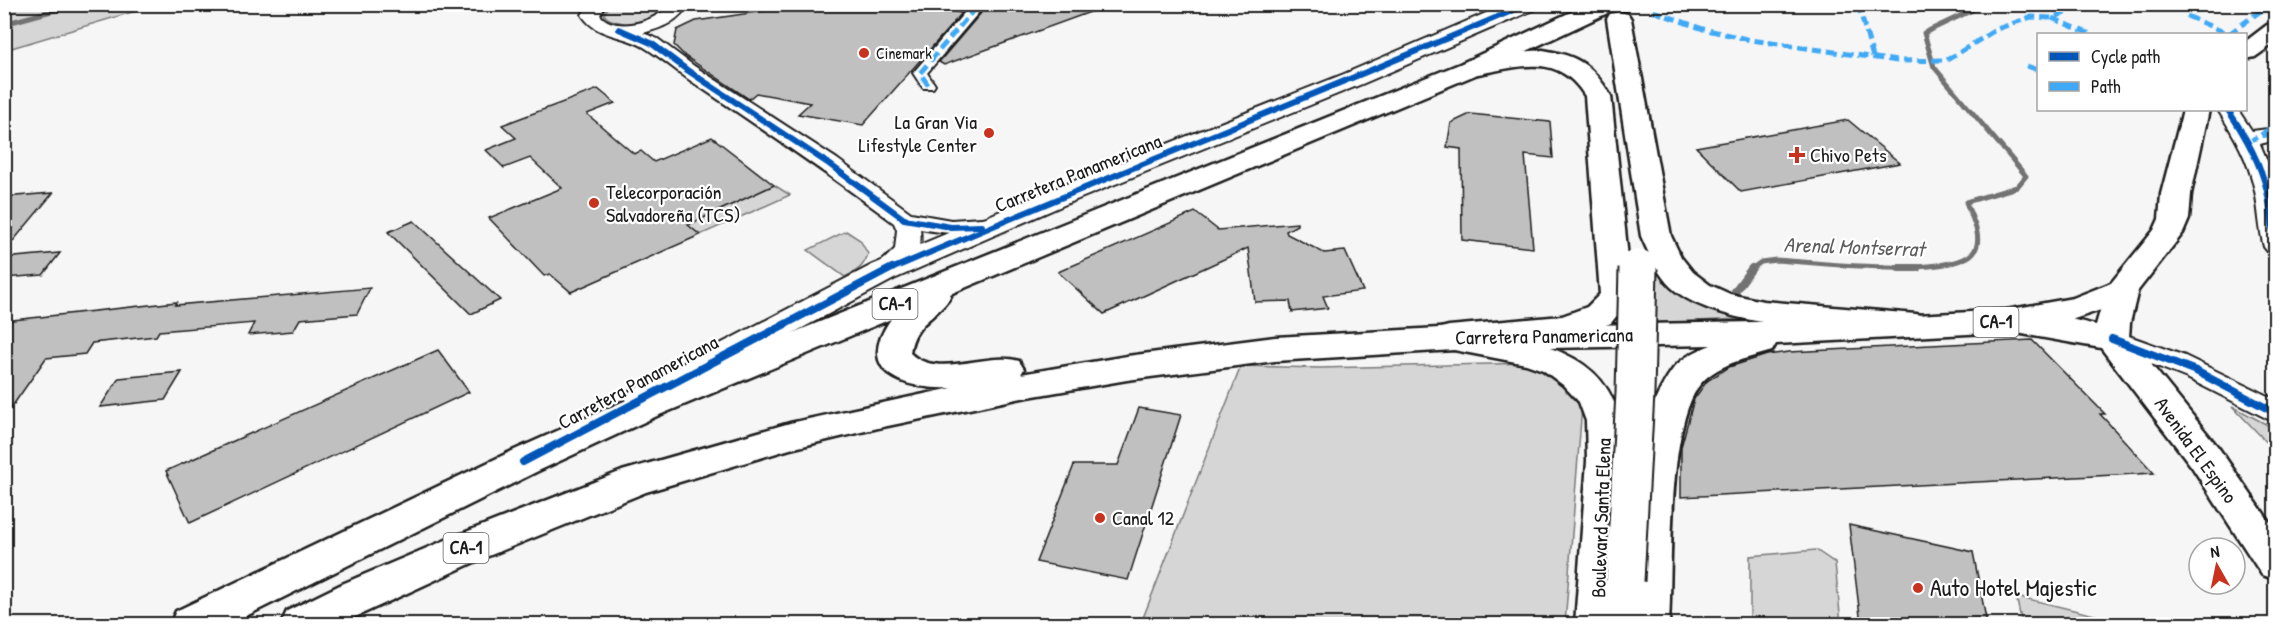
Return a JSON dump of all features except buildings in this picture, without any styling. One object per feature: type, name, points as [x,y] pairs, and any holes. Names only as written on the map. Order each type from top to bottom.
[{"type":"main road","name":"Carretera Panamericana","points":[[191,624],[523,462],[644,408],[1618,9]]},
{"type":"main road","points":[[1618,9],[1610,31],[1638,264],[1635,393],[1625,581],[1618,624]]},
{"type":"main road","points":[[1618,9],[1656,236],[1664,258],[1682,279],[1711,299],[1741,309],[1916,325]]},
{"type":"main road","points":[[2247,51],[2276,30]]},
{"type":"main road","points":[[1449,337],[1566,327],[1599,315],[1616,296],[1598,96],[1594,86],[1581,69],[1555,60],[1517,59],[1471,68]]},
{"type":"main road","name":"Carretera Panamericana","points":[[302,624],[357,596],[467,548],[635,481],[790,436],[878,415],[1022,386],[1191,359],[1285,348],[1449,337],[1809,332],[2006,321],[2056,314],[2111,296],[2122,290],[2169,233],[2174,219],[2176,194],[2196,111]]},
{"type":"main road","points":[[963,276],[916,312],[893,340],[893,356],[907,369],[927,375],[949,375],[1109,360],[1191,359]]},
{"type":"main road","points":[[2006,321],[2042,325],[2112,339],[2113,323],[2122,290]]},
{"type":"main road","points":[[1648,624],[1655,480],[1672,402],[1685,378],[1698,365],[1724,354],[1749,345],[1809,332]]},
{"type":"main road","name":"Boulevard Santa Elena","points":[[1449,337],[1532,354],[1555,363],[1575,376],[1595,397],[1604,421],[1606,461],[1596,624]]},
{"type":"main road","name":"Avenida El Espino","points":[[2112,339],[2205,458],[2276,564]]},
{"type":"street","points":[[597,4],[591,12],[593,20],[603,26],[619,29],[651,43],[687,70],[829,164],[904,219],[951,227],[996,224]]},
{"type":"street","points":[[928,85],[920,73],[972,12],[970,4]]},
{"type":"street","name":"Carretera Panamericana","points":[[523,462],[883,272],[1353,79],[1528,4]]},
{"type":"street","points":[[619,29],[644,27],[664,20],[682,5]]},
{"type":"street","points":[[651,43],[664,20]]},
{"type":"street","points":[[2229,111],[2248,142],[2262,176],[2276,247]]},
{"type":"street","points":[[2248,142],[2259,136],[2276,134]]},
{"type":"street","points":[[883,272],[907,250],[909,230],[904,219]]},
{"type":"street","points":[[2112,339],[2156,352],[2200,371],[2276,413]]},
{"type":"shaded area","points":[[13,4],[156,5],[5,50],[5,7]]},
{"type":"shaded area","points":[[669,4],[665,12],[658,17],[641,23],[622,23],[607,18],[604,14],[610,5]]},
{"type":"shaded area","points":[[774,185],[790,195],[700,235],[688,225]]},
{"type":"shaded area","points":[[846,231],[860,240],[868,254],[860,268],[845,277],[808,250]]},
{"type":"shaded area","points":[[1650,250],[1707,306],[1740,319],[1655,323]]},
{"type":"shaded area","points":[[1536,363],[1563,379],[1582,406],[1565,624],[1165,624],[1143,618],[1241,366],[1319,368]]},
{"type":"shaded area","points":[[2232,406],[2275,429],[2275,451]]},
{"type":"shaded area","points":[[1816,550],[1835,563],[1841,624],[1750,624],[1750,556]]},
{"type":"shaded area","points":[[2016,596],[2131,624],[2022,624]]},
{"type":"waterway","points":[[4,24],[77,4]]},
{"type":"waterway","name":"Arenal Montserrat","points":[[1751,269],[1761,262],[1776,260],[1849,266],[1914,267],[1963,259],[1975,250],[1977,233],[1966,202],[2017,187],[2026,176],[1934,67],[1924,33],[1985,4]]},
{"type":"waterway","name":"Arenal Montserrat","points":[[1899,268],[1917,268]]},
{"type":"waterway","name":"Arenal Montserrat","points":[[1735,291],[1751,269]]},
{"type":"marked path","points":[[679,5],[686,4]]},
{"type":"marked path","points":[[928,85],[920,73],[972,12],[970,4]]},
{"type":"marked path","points":[[1858,4],[1873,57]]},
{"type":"marked path","points":[[1653,11],[1703,29],[1751,40],[1897,61],[1947,60],[1997,29],[2031,17],[2052,18],[2088,4]]},
{"type":"marked path","points":[[2113,4],[2126,11]]},
{"type":"marked path","points":[[2230,33],[2270,4]]},
{"type":"marked path","points":[[2187,16],[2226,33]]},
{"type":"marked path","points":[[2052,18],[2088,33]]},
{"type":"marked path","points":[[2027,66],[2037,70]]},
{"type":"marked path","points":[[2261,135],[2276,124]]},
{"type":"marked path","points":[[2248,142],[2259,136],[2276,134]]},
{"type":"cycle path","points":[[523,462],[883,272],[1056,198],[1353,79],[1528,4]]},
{"type":"cycle path","points":[[619,29],[651,43],[687,70],[829,164],[904,219],[951,227],[982,226]]},
{"type":"cycle path","points":[[2229,111],[2242,131],[2264,180],[2276,247]]},
{"type":"cycle path","points":[[2112,339],[2196,371],[2276,413]]},
{"type":"place","name":"Cinemark","points":[[864,53]]},
{"type":"place","name":"La Gran Via Lifestyle Center","points":[[989,133]]},
{"type":"place","name":"Chivo Pets","points":[[1797,155]]},
{"type":"place","name":"Telecorporación Salvadoreña (TCS)","points":[[594,203]]},
{"type":"place","name":"Canal 12","points":[[1100,518]]},
{"type":"place","name":"Auto Hotel Majestic","points":[[1918,588]]}]
